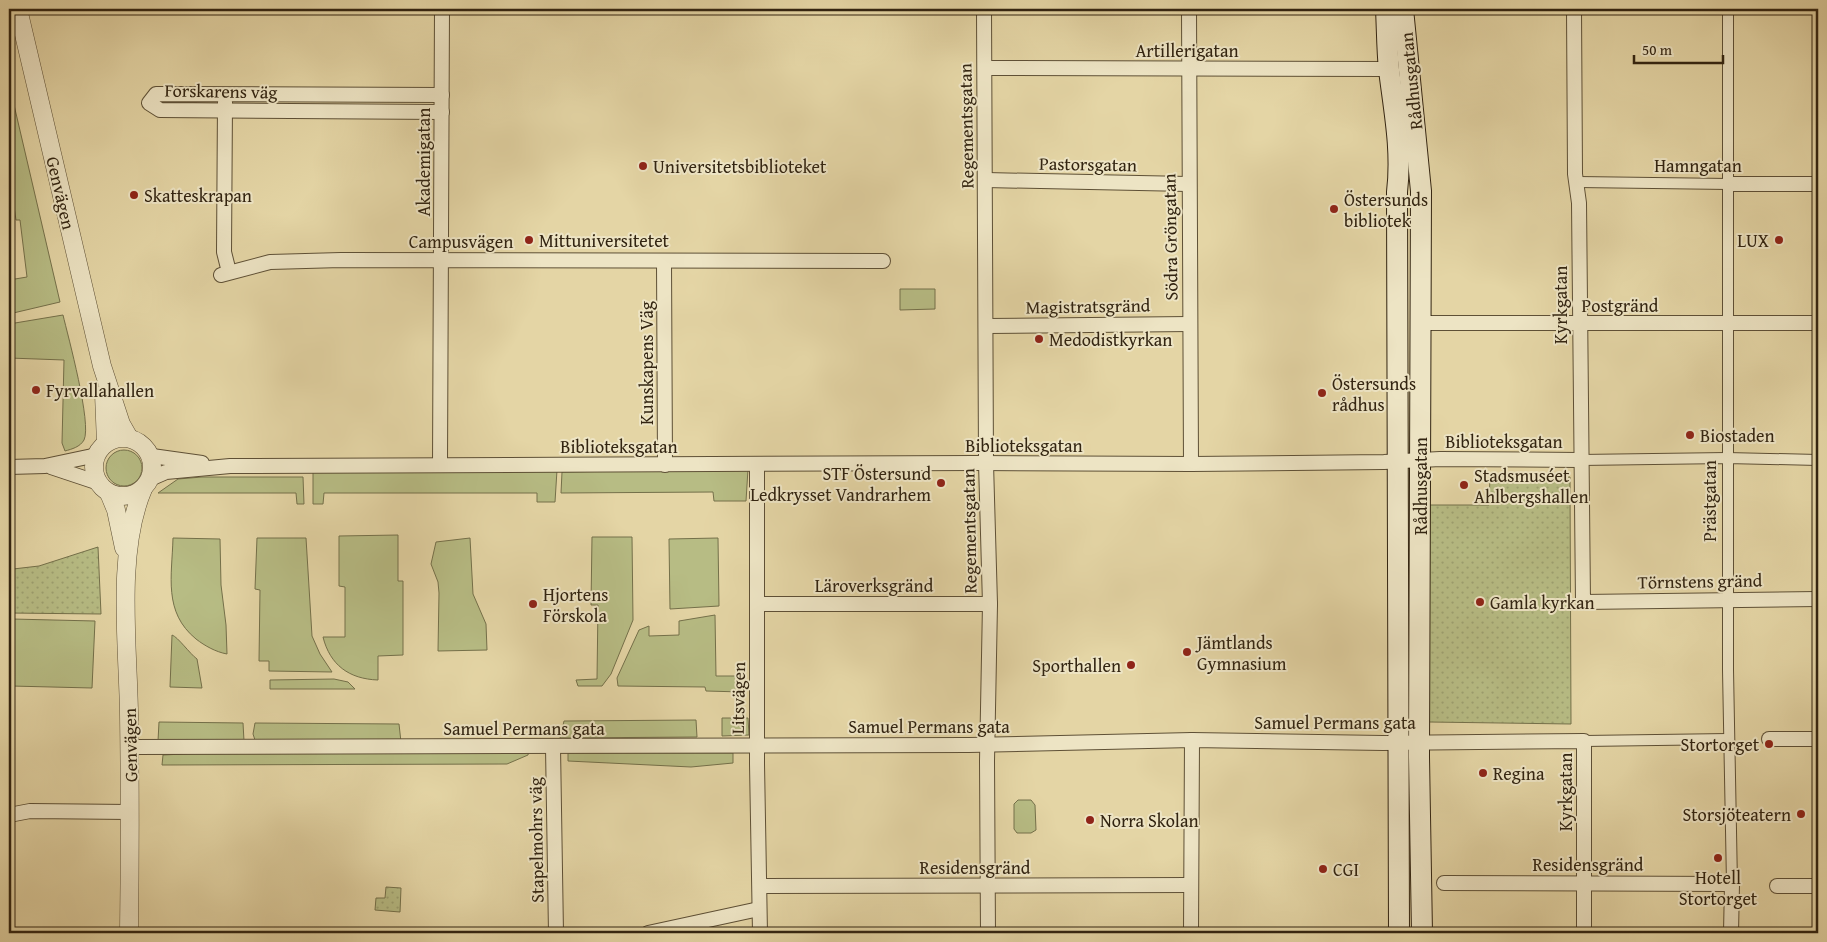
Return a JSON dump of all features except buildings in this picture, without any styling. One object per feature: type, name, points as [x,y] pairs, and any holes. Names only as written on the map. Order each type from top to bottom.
[{"type":"main road","name":"Rådhusgatan","points":[[1399,9],[1389,69],[1396,116],[1400,168],[1397,192],[1397,461],[1409,742],[1422,933]]},
{"type":"main road","name":"Rådhusgatan","points":[[1399,9],[1420,168],[1422,323],[1409,742],[1400,933]]},
{"type":"street","name":"Akademigatan","points":[[440,465],[442,9]]},
{"type":"street","name":"Regementsgatan","points":[[984,9],[987,326],[986,463],[990,604],[987,745],[988,933]]},
{"type":"street","name":"Södra Gröngatan","points":[[1189,9],[1188,184],[1191,464]]},
{"type":"street","name":"Kyrkgatan","points":[[1574,9],[1575,174],[1578,182],[1583,602]]},
{"type":"street","name":"Prästgatan","points":[[1728,9],[1727,458],[1731,933]]},
{"type":"street","name":"Genvägen","points":[[17,13],[102,366],[121,424],[129,438]]},
{"type":"street","name":"Artillerigatan","points":[[984,68],[1389,69]]},
{"type":"street","name":"Forskarens väg","points":[[442,95],[156,94],[148,103],[160,110],[442,112]]},
{"type":"street","points":[[225,94],[226,111]]},
{"type":"street","points":[[371,94],[371,112]]},
{"type":"street","name":"Campusvägen","points":[[226,111],[225,273],[270,262],[442,259],[664,262],[883,261]]},
{"type":"street","name":"Pastorsgatan","points":[[986,180],[1188,184]]},
{"type":"street","name":"Hamngatan","points":[[1578,182],[1818,184]]},
{"type":"street","name":"Kunskapens Väg","points":[[664,262],[665,465]]},
{"type":"street","name":"Postgränd","points":[[1422,323],[1818,323]]},
{"type":"street","name":"Magistratsgränd","points":[[987,326],[1190,324]]},
{"type":"street","name":"Genvägen","points":[[101,449],[107,426],[102,366]]},
{"type":"street","points":[[9,466],[45,466],[101,449],[116,438],[129,438],[147,449],[152,456],[146,484],[132,494],[103,487],[45,466]]},
{"type":"street","points":[[101,449],[93,468],[103,487]]},
{"type":"street","name":"Biblioteksgatan","points":[[152,456],[230,466]]},
{"type":"street","name":"Biblioteksgatan","points":[[146,484],[166,472],[230,466],[1191,464],[1727,458]]},
{"type":"street","points":[[1727,458],[1818,460]]},
{"type":"street","name":"Litsvägen","points":[[757,464],[756,745],[760,933]]},
{"type":"street","name":"Genvägen","points":[[126,557],[134,510],[146,484]]},
{"type":"street","name":"Genvägen","points":[[103,487],[116,510],[126,557],[130,747],[129,933]]},
{"type":"street","name":"Törnstens gränd","points":[[1583,602],[1818,599]]},
{"type":"street","name":"Läroverksgränd","points":[[758,604],[990,604]]},
{"type":"street","name":"Samuel Permans gata","points":[[130,747],[987,745],[1192,740],[1409,742],[1730,739]]},
{"type":"street","points":[[1769,739],[1818,739]]},
{"type":"street","points":[[1191,933],[1192,740]]},
{"type":"street","name":"Kyrkgatan","points":[[1584,741],[1584,933]]},
{"type":"street","name":"Stapelmohrs väg","points":[[552,747],[556,933]]},
{"type":"street","points":[[9,815],[30,811],[130,812]]},
{"type":"street","name":"Residensgränd","points":[[1444,883],[1732,884]]},
{"type":"street","name":"Residensgränd","points":[[760,886],[1191,885]]},
{"type":"street","points":[[1777,886],[1818,886]]},
{"type":"street","points":[[648,933],[759,909]]},
{"type":"green space","points":[[9,92],[11,92],[60,302],[9,314],[9,280],[27,277],[20,220],[16,220],[9,173]]},
{"type":"green space","points":[[900,289],[935,289],[935,309],[900,310]]},
{"type":"green space","points":[[63,315],[82,399],[86,431],[84,440],[80,444],[65,451],[62,443],[64,360],[9,358],[9,324]]},
{"type":"green space","points":[[124,450],[131,451],[137,455],[141,461],[141,475],[137,481],[131,485],[124,486],[117,485],[111,481],[107,475],[106,468],[107,461],[111,455],[117,451]]},
{"type":"green space","points":[[313,469],[557,470],[555,502],[537,502],[537,493],[324,493],[323,504],[313,504]]},
{"type":"green space","points":[[748,469],[746,501],[714,501],[713,492],[561,493],[562,472]]},
{"type":"green space","points":[[1490,476],[1570,477],[1571,724],[1429,722],[1429,505],[1489,505]]},
{"type":"green space","points":[[202,477],[303,477],[304,504],[297,504],[296,493],[158,493],[178,479]]},
{"type":"green space","points":[[398,535],[398,581],[403,581],[403,655],[378,656],[378,680],[358,677],[342,669],[336,663],[326,647],[323,637],[345,637],[345,587],[339,586],[339,536]]},
{"type":"green space","points":[[592,537],[632,537],[633,620],[611,674],[602,686],[578,686],[576,680],[597,679],[598,605],[591,605]]},
{"type":"green space","points":[[173,538],[220,539],[221,585],[226,625],[227,654],[219,652],[196,639],[185,628],[178,617],[174,605],[171,580]]},
{"type":"green space","points":[[257,538],[306,538],[312,636],[320,654],[332,672],[269,671],[269,661],[259,661],[260,590],[255,589]]},
{"type":"green space","points":[[470,538],[473,594],[486,624],[487,650],[438,651],[439,593],[438,582],[431,564],[436,542]]},
{"type":"green space","points":[[718,538],[719,606],[670,609],[669,539]]},
{"type":"green space","points":[[98,547],[101,614],[9,613],[9,572],[13,569],[39,566]]},
{"type":"green space","points":[[715,615],[716,676],[739,676],[742,692],[706,691],[705,687],[618,686],[617,678],[639,630],[649,626],[649,636],[679,635],[679,621]]},
{"type":"green space","points":[[12,619],[95,621],[92,688],[11,686]]},
{"type":"green space","points":[[172,635],[197,659],[202,688],[170,687]]},
{"type":"green space","points":[[334,679],[348,682],[355,689],[270,689],[270,680]]},
{"type":"green space","points":[[722,718],[748,718],[749,735],[722,736]]},
{"type":"green space","points":[[696,720],[697,737],[560,738],[564,721]]},
{"type":"green space","points":[[159,722],[243,723],[244,741],[158,741]]},
{"type":"green space","points":[[255,723],[399,724],[401,742],[256,743],[253,734]]},
{"type":"green space","points":[[529,751],[528,755],[507,764],[162,765],[163,755],[222,752]]},
{"type":"green space","points":[[568,753],[733,753],[733,763],[691,767],[568,761]]},
{"type":"green space","points":[[1018,800],[1031,800],[1035,805],[1036,830],[1031,833],[1017,833],[1014,829],[1014,804]]},
{"type":"green space","points":[[386,887],[401,888],[400,912],[375,910],[376,898],[385,898]]},
{"type":"place","name":"Universitetsbiblioteket","points":[[643,166]]},
{"type":"place","name":"Skatteskrapan","points":[[134,195]]},
{"type":"place","name":"Östersunds bibliotek","points":[[1334,209]]},
{"type":"place","name":"Mittuniversitetet","points":[[529,240]]},
{"type":"place","name":"LUX","points":[[1779,240]]},
{"type":"place","name":"Medodistkyrkan","points":[[1039,339]]},
{"type":"place","name":"Fyrvallahallen","points":[[36,390]]},
{"type":"place","name":"Östersunds rådhus","points":[[1322,393]]},
{"type":"place","name":"Biostaden","points":[[1690,435]]},
{"type":"place","name":"STF Östersund Ledkrysset Vandrarhem","points":[[941,483]]},
{"type":"place","name":"Stadsmuséet Ahlbergshallen","points":[[1464,485]]},
{"type":"place","name":"Gamla kyrkan","points":[[1480,602]]},
{"type":"place","name":"Hjortens Förskola","points":[[533,604]]},
{"type":"place","name":"Jämtlands Gymnasium","points":[[1187,652]]},
{"type":"place","name":"Sporthallen","points":[[1131,665]]},
{"type":"place","name":"Stortorget","points":[[1769,744]]},
{"type":"place","name":"Regina","points":[[1483,773]]},
{"type":"place","name":"Storsjöteatern","points":[[1801,814]]},
{"type":"place","name":"Norra Skolan","points":[[1090,820]]},
{"type":"place","name":"Hotell Stortorget","points":[[1718,858]]},
{"type":"place","name":"CGI","points":[[1323,869]]}]
